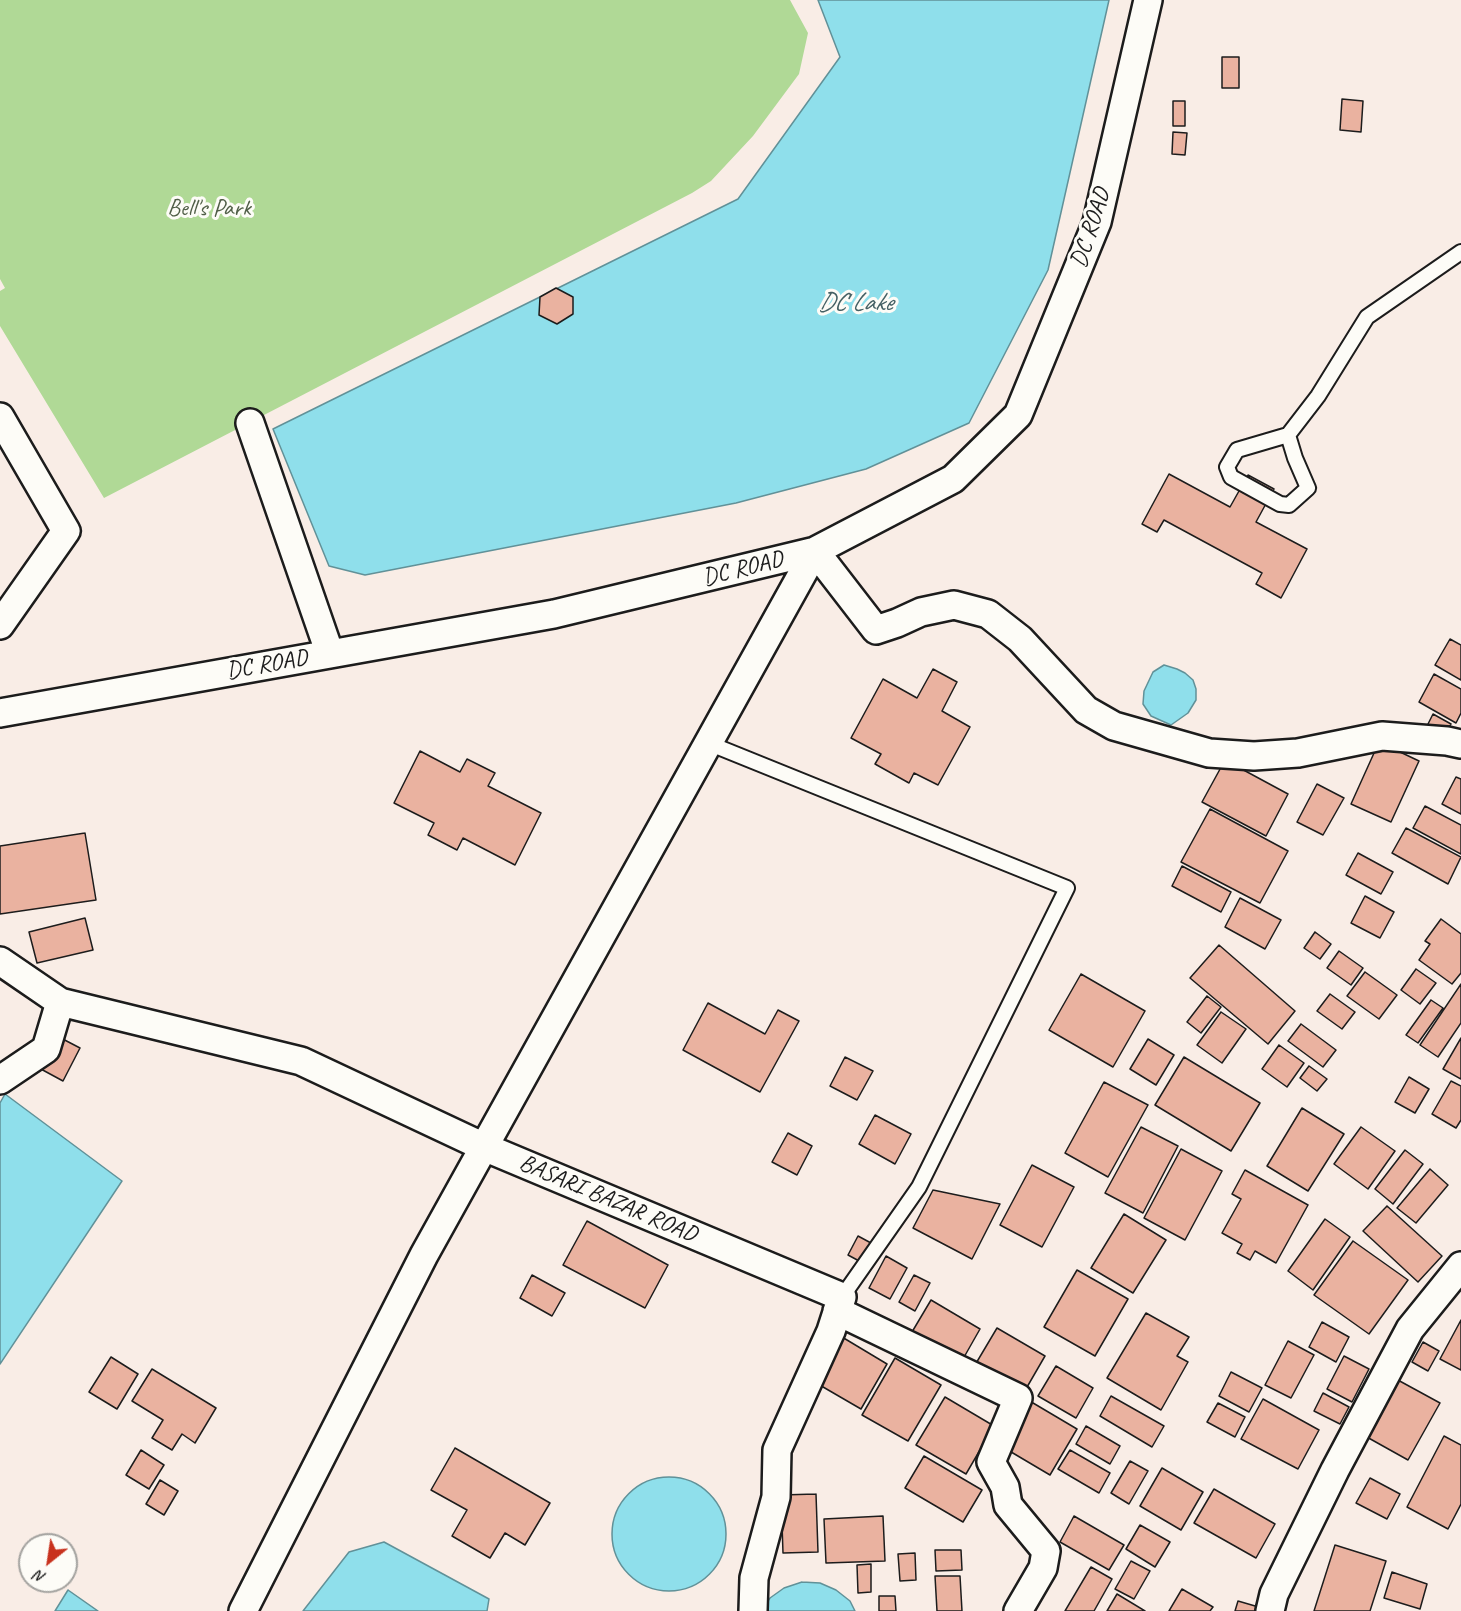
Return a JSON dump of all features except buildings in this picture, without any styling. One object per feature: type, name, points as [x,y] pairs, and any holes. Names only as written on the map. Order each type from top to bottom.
[{"type":"street","name":"DC ROAD","points":[[0,713],[554,614],[815,551],[953,479],[1018,415],[1097,222],[1148,0]]},
{"type":"street","points":[[0,417],[66,531],[0,625]]},
{"type":"street","points":[[250,423],[330,654]]},
{"type":"street","points":[[243,1611],[419,1266],[815,551],[876,630],[921,612],[954,606],[988,614],[1020,639],[1086,710],[1114,726],[1209,753],[1254,756],[1298,753],[1382,736],[1461,744]]},
{"type":"street","points":[[0,961],[60,1002],[46,1049],[0,1080]]},
{"type":"street","name":"BASARI BAZAR ROAD","points":[[60,1002],[301,1060],[484,1147],[839,1304],[1018,1398],[991,1462],[1005,1487],[1008,1505],[1046,1551],[1043,1568],[1018,1611]]},
{"type":"street","points":[[1270,1611],[1274,1594],[1335,1470],[1410,1329],[1461,1266]]},
{"type":"street","points":[[753,1611],[754,1578],[776,1497],[777,1450],[831,1331],[839,1304]]},
{"type":"lane","points":[[1288,435],[1308,488],[1289,505],[1280,504],[1231,477],[1227,467],[1236,450],[1288,435],[1318,396],[1367,317],[1461,252]]},
{"type":"lane","points":[[708,743],[1067,888],[919,1187],[839,1304]]},
{"type":"green space","name":"Bell's Park","points":[[0,0],[790,0],[808,33],[799,74],[753,136],[711,181],[692,193],[104,498],[0,326],[0,291],[5,288],[0,279]]},
{"type":"water","name":"DC Lake","points":[[818,0],[1109,0],[1048,270],[969,423],[866,469],[736,503],[365,575],[329,566],[273,429],[738,199],[840,57]]},
{"type":"water","points":[[1164,665],[1185,673],[1193,680],[1196,689],[1196,700],[1188,713],[1171,725],[1151,716],[1143,704],[1144,691],[1153,672]]},
{"type":"water","points":[[5,1094],[122,1181],[0,1364],[0,1103]]},
{"type":"water","points":[[669,1477],[691,1481],[701,1486],[717,1502],[722,1512],[726,1534],[722,1556],[717,1566],[701,1582],[691,1587],[669,1591],[647,1587],[637,1582],[621,1566],[616,1556],[612,1534],[616,1512],[621,1502],[637,1486],[647,1481]]},
{"type":"water","points":[[384,1542],[489,1599],[487,1611],[303,1611],[349,1552]]},
{"type":"water","points":[[802,1582],[820,1583],[836,1590],[850,1601],[855,1611],[761,1611],[770,1598],[784,1588]]},
{"type":"water","points":[[66,1593],[72,1593],[98,1611],[55,1611]]}]
